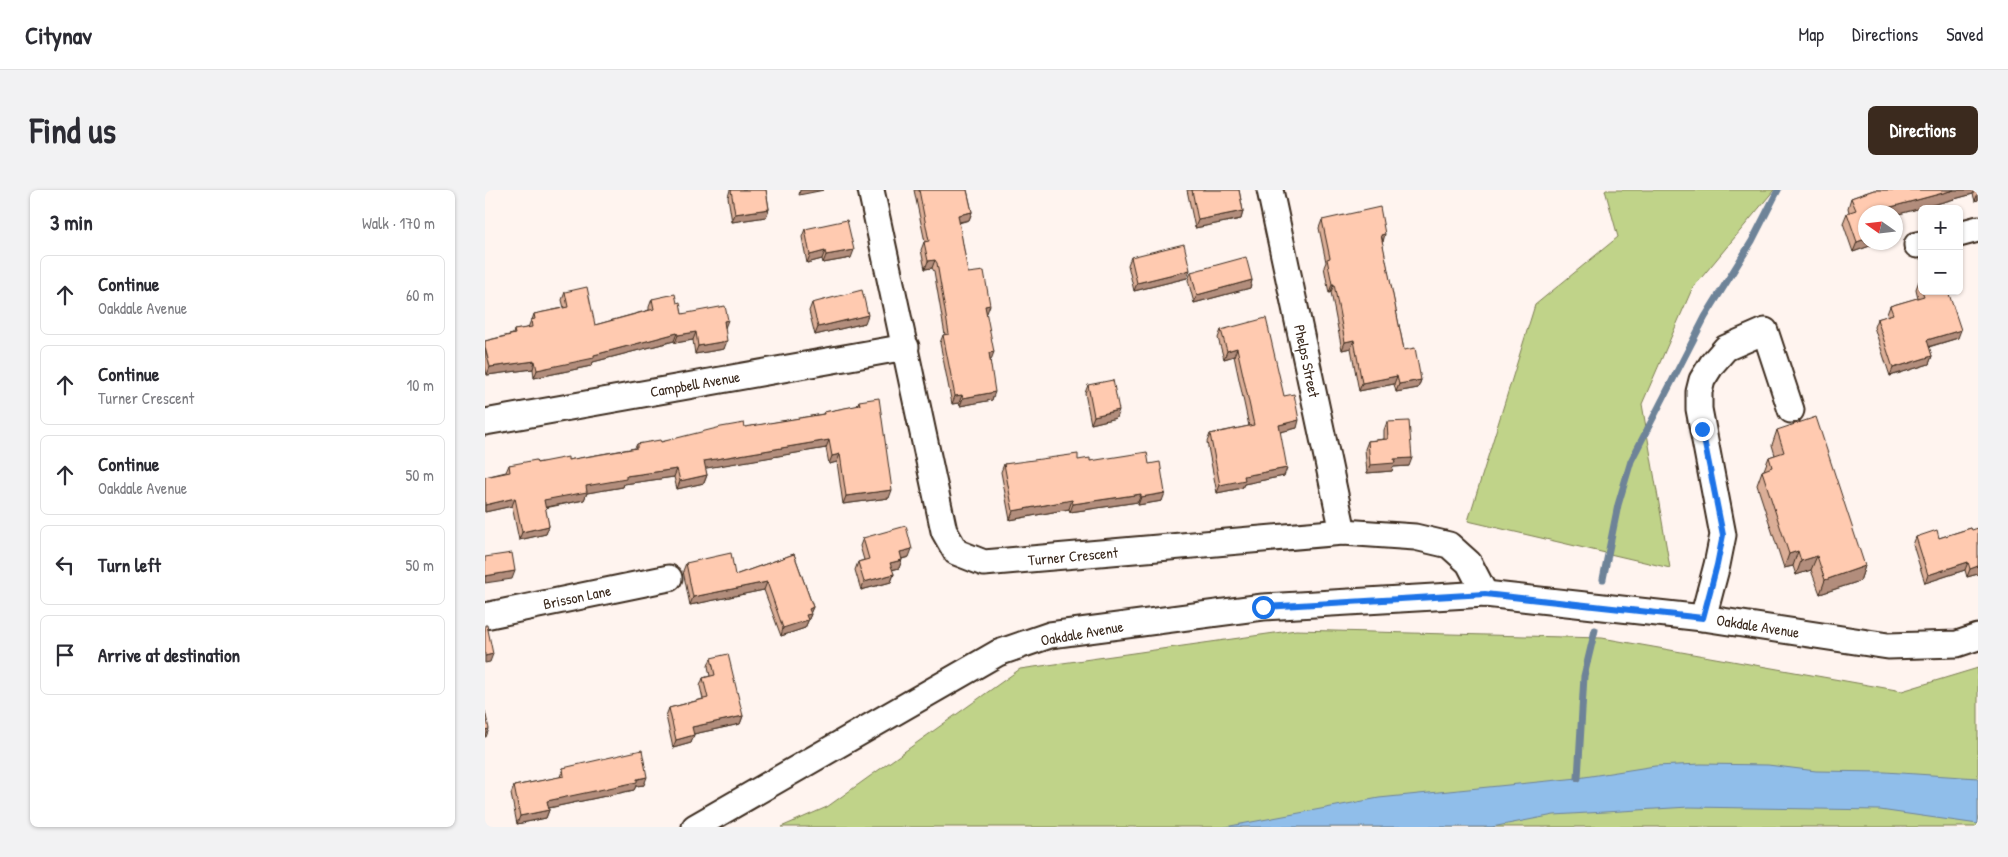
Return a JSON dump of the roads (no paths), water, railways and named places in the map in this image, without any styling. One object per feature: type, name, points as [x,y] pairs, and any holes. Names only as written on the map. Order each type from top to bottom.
[{"type":"street","name":"Turner Crescent","points":[[871,190],[944,530],[956,552],[984,564],[1343,532],[1415,537],[1449,545],[1469,563],[1485,594]]},
{"type":"street","name":"Phelps Street","points":[[1270,190],[1343,532]]},
{"type":"street","points":[[1963,233],[1978,229]]},
{"type":"street","points":[[1703,618],[1723,535],[1699,409],[1699,392],[1702,380],[1712,364],[1726,348],[1765,332],[1791,410]]},
{"type":"street","name":"Campbell Avenue","points":[[485,422],[906,347]]},
{"type":"street","name":"Brisson Lane","points":[[485,616],[669,578]]},
{"type":"street","name":"Oakdale Avenue","points":[[695,827],[998,653],[1050,635],[1263,607],[1485,594],[1703,618],[1888,646],[1957,644],[1978,637]]},
{"type":"water","points":[[1701,764],[1768,765],[1816,771],[1885,772],[1978,778],[1978,824],[1880,810],[1689,807],[1554,815],[1492,827],[1225,827],[1379,798],[1578,778],[1655,766]]},
{"type":"waterway","points":[[1603,579],[1618,505],[1631,461],[1705,317],[1752,241],[1778,190]]},
{"type":"waterway","points":[[1578,778],[1584,676],[1595,630]]}]
